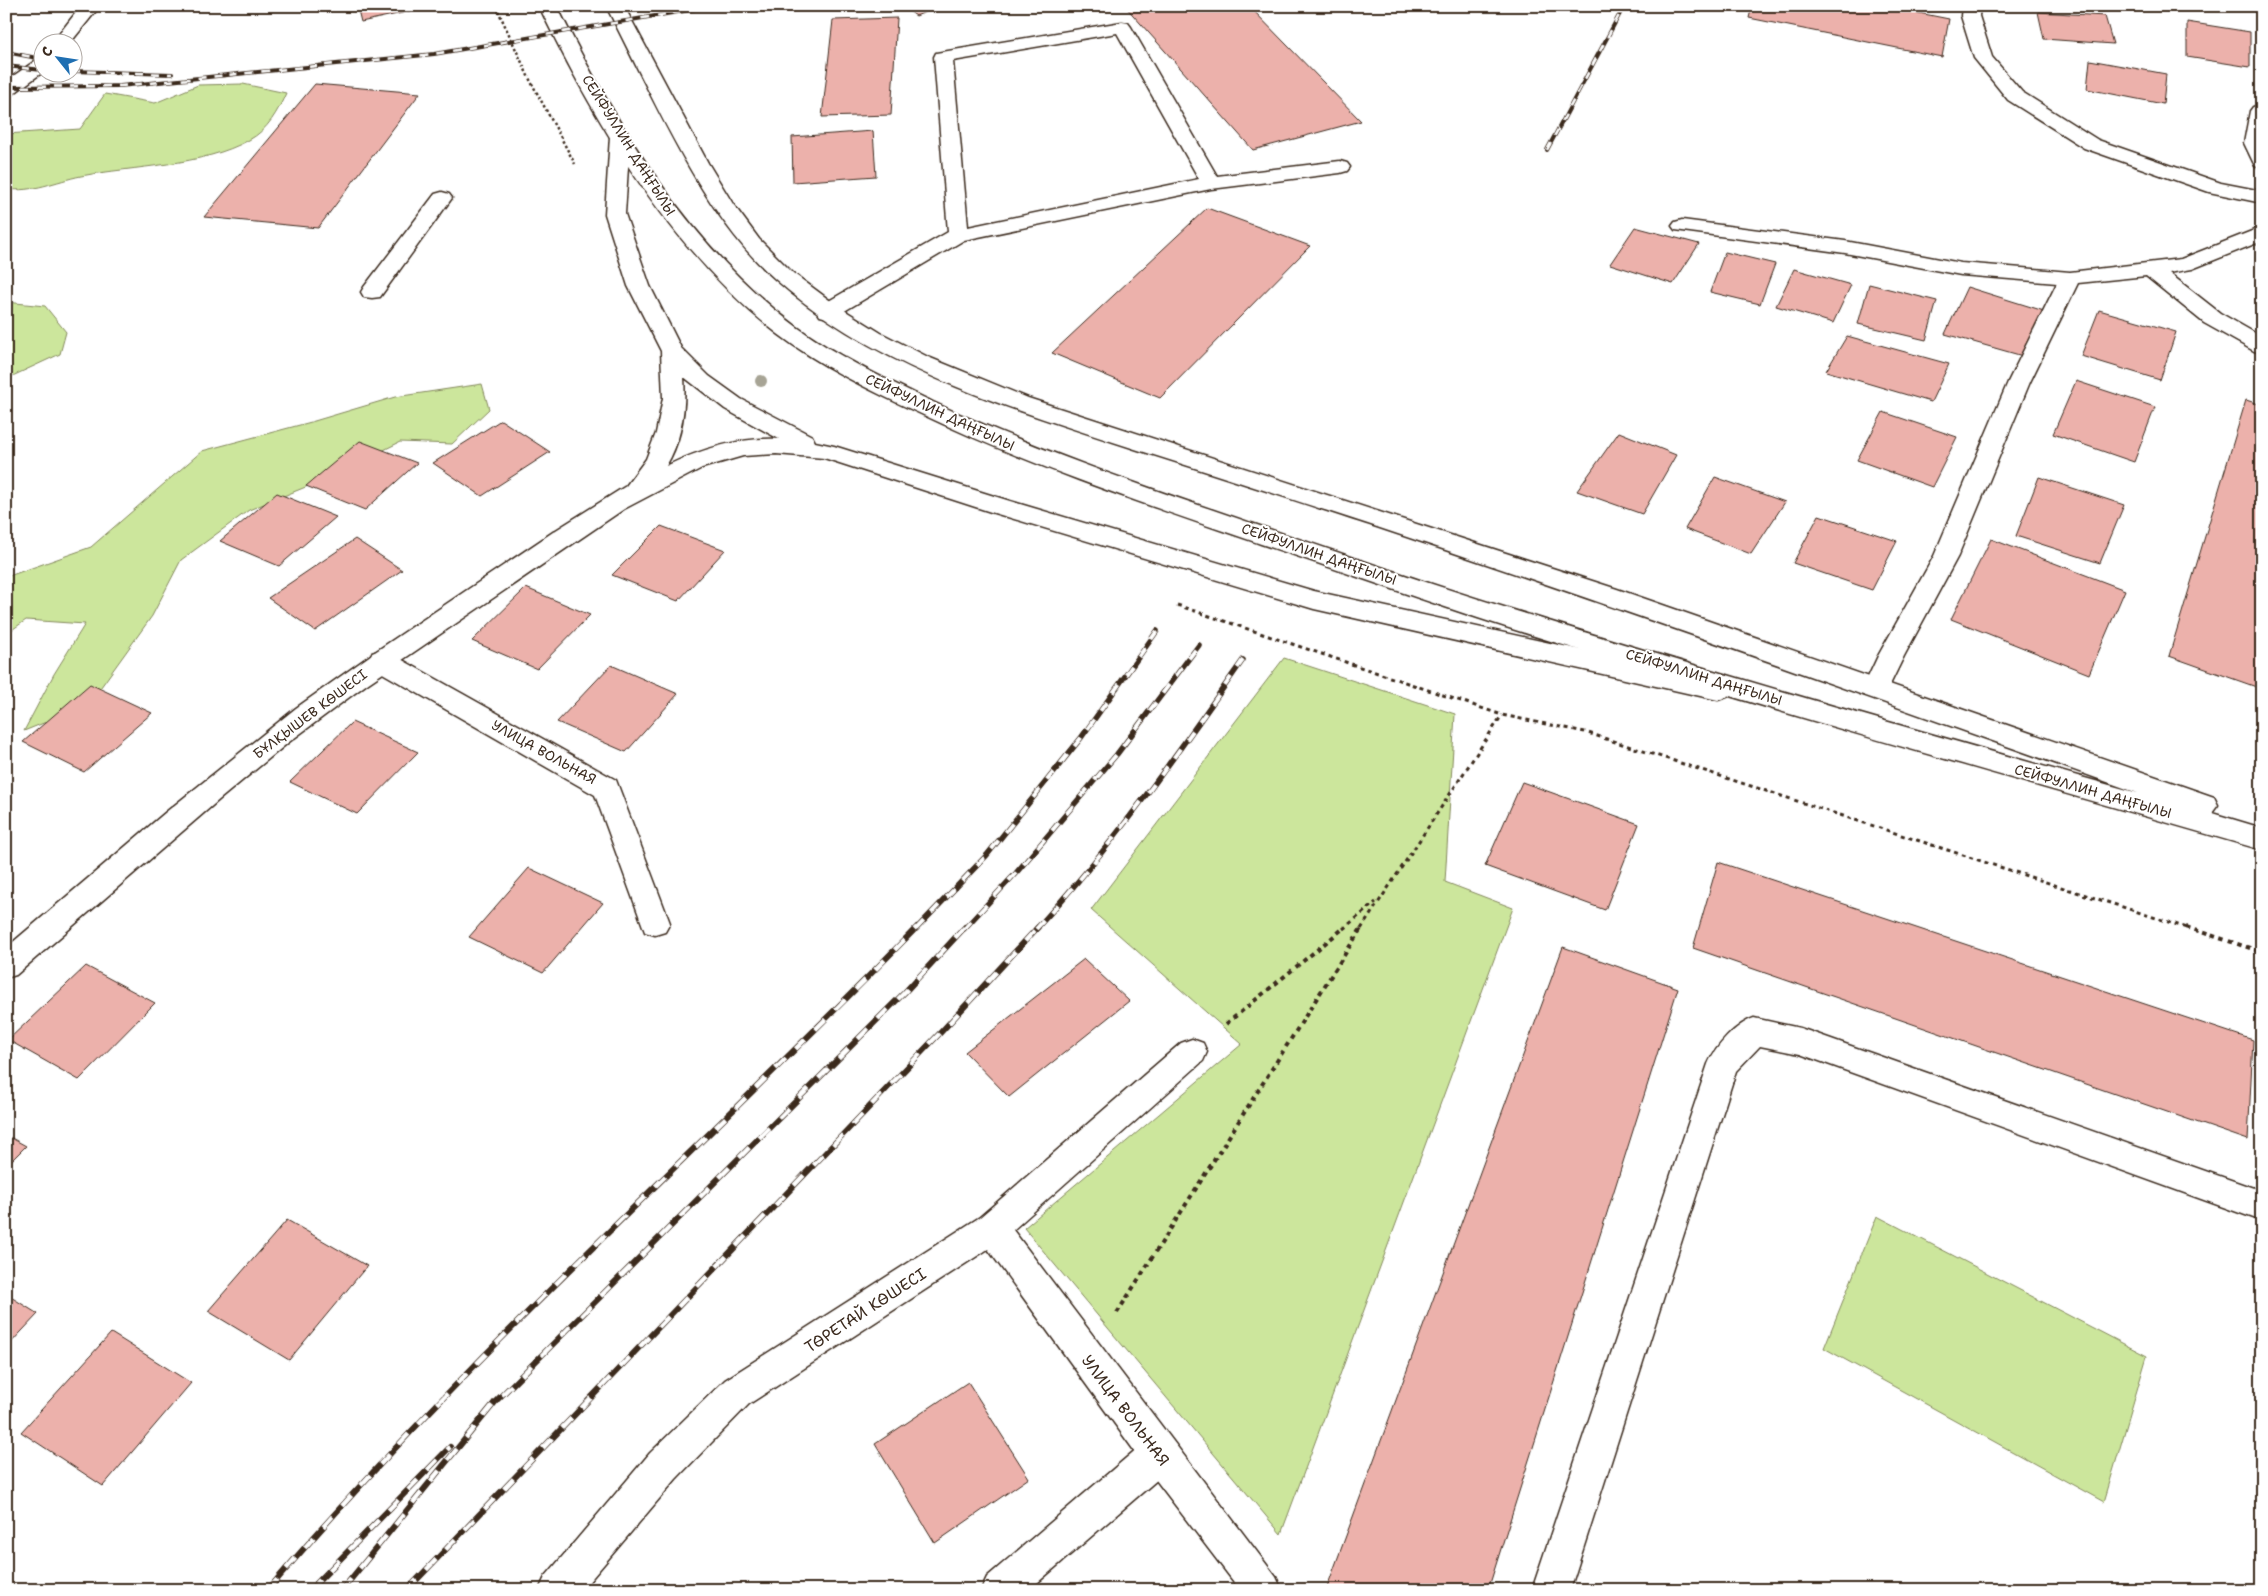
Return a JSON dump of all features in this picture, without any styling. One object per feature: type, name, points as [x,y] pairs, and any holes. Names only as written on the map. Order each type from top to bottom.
[{"type":"main road","points":[[70,32],[91,6]]},
{"type":"main road","name":"СЕЙФУЛЛИН ДАҢҒЫЛЫ","points":[[548,6],[565,42],[620,136],[681,227],[704,255],[742,294],[790,332],[846,367],[966,428],[1063,468],[1488,612],[1817,712],[2262,839]]},
{"type":"main road","name":"СЕЙФУЛЛИН ДАҢҒЫЛЫ","points":[[615,6],[704,174],[746,236],[782,275],[828,311],[882,342],[937,369],[1010,399],[1078,423],[1504,560],[1876,688],[2262,825]]},
{"type":"main road","points":[[1971,6],[1970,16],[1983,58],[2015,96],[2091,144],[2216,188],[2262,198]]},
{"type":"main road","points":[[958,235],[943,57],[1122,27],[1211,183]]},
{"type":"main road","points":[[6,90],[32,72]]},
{"type":"main road","points":[[2262,110],[2254,143],[2262,162]]},
{"type":"main road","points":[[620,136],[615,214],[639,286],[672,351],[692,374],[720,396],[763,422],[826,451],[1002,508],[1314,600],[1817,712]]},
{"type":"main road","points":[[828,311],[958,235],[1211,183],[1340,167]]},
{"type":"main road","points":[[372,292],[442,198]]},
{"type":"main road","points":[[1682,226],[1845,247],[1961,269],[2070,278],[2185,265],[2262,233]]},
{"type":"main road","points":[[2151,269],[2212,318],[2262,346]]},
{"type":"main road","points":[[1876,688],[1891,656],[1946,556],[2019,382],[2070,278]]},
{"type":"main road","points":[[635,491],[657,461],[668,433],[674,398],[672,351]]},
{"type":"main road","points":[[635,491],[695,461],[728,451],[763,445],[796,446],[826,451]]},
{"type":"main road","name":"БҰЛҚЫШЕВ КӨШЕСІ","points":[[6,966],[142,847],[281,734],[381,660],[635,491]]},
{"type":"main road","name":"УЛИЦА ВОЛЬНАЯ","points":[[381,660],[606,788],[656,923]]},
{"type":"main road","points":[[1551,1590],[1723,1064],[1754,1031],[1800,1041],[2262,1206]]},
{"type":"main road","name":"ТӨРЕТАЙ КӨШЕСІ","points":[[558,1590],[663,1466],[737,1392],[992,1228],[1192,1052]]},
{"type":"main road","name":"УЛИЦА ВОЛЬНАЯ","points":[[992,1228],[1159,1454],[1263,1590]]},
{"type":"main road","points":[[1000,1590],[1159,1454]]},
{"type":"path","points":[[496,6],[529,78],[576,165]]},
{"type":"path","points":[[1173,603],[1502,715],[1585,732],[2262,952]]},
{"type":"path","points":[[1088,1359],[1380,899],[1502,715]]},
{"type":"path","points":[[1192,1052],[1380,899]]},
{"type":"green space","points":[[243,84],[286,93],[276,113],[262,131],[231,149],[168,164],[81,176],[35,188],[6,189],[6,134],[80,129],[105,94],[155,103],[198,85]]},
{"type":"green space","points":[[6,302],[45,306],[66,332],[60,354],[6,379]]},
{"type":"green space","points":[[482,384],[489,409],[452,444],[400,442],[318,482],[249,510],[181,560],[152,616],[88,705],[24,731],[54,674],[85,624],[26,620],[6,634],[6,577],[91,547],[202,451],[395,397]]},
{"type":"green space","points":[[1284,658],[1455,714],[1445,882],[1513,908],[1281,1534],[1024,1228],[1242,1044],[1091,910]]},
{"type":"green space","points":[[1877,1216],[2147,1356],[2104,1502],[1824,1348]]},
{"type":"building","points":[[357,6],[434,6],[361,22]]},
{"type":"building","points":[[902,6],[939,6],[916,16]]},
{"type":"building","points":[[1125,6],[1249,6],[1361,121],[1253,150]]},
{"type":"building","points":[[1752,6],[1884,6],[1949,19],[1942,57],[1749,18]]},
{"type":"building","points":[[2038,12],[2105,16],[2113,44],[2044,39]]},
{"type":"building","points":[[897,18],[891,115],[822,117],[833,20]]},
{"type":"building","points":[[2187,22],[2250,32],[2250,67],[2187,57]]},
{"type":"building","points":[[2090,60],[2166,74],[2163,104],[2087,89]]},
{"type":"building","points":[[315,84],[420,93],[318,228],[204,217]]},
{"type":"building","points":[[873,131],[876,176],[793,182],[792,137]]},
{"type":"building","points":[[1207,208],[1310,246],[1160,398],[1052,353]]},
{"type":"building","points":[[1635,227],[1699,244],[1673,284],[1610,264]]},
{"type":"building","points":[[1725,252],[1775,264],[1760,304],[1710,292]]},
{"type":"building","points":[[1794,269],[1851,285],[1833,323],[1776,306]]},
{"type":"building","points":[[1869,284],[1937,301],[1926,340],[1858,324]]},
{"type":"building","points":[[1967,287],[2044,311],[2023,356],[1945,334]]},
{"type":"building","points":[[2099,310],[2176,332],[2160,380],[2081,356]]},
{"type":"building","points":[[1847,336],[1949,364],[1931,402],[1826,371]]},
{"type":"building","points":[[2076,381],[2155,407],[2134,462],[2053,434]]},
{"type":"building","points":[[2246,400],[2262,405],[2262,689],[2169,656]]},
{"type":"building","points":[[1883,412],[1957,437],[1932,487],[1857,460]]},
{"type":"building","points":[[501,420],[550,452],[482,496],[433,463]]},
{"type":"building","points":[[1619,432],[1676,455],[1642,514],[1577,491]]},
{"type":"building","points":[[360,441],[417,463],[365,510],[306,486]]},
{"type":"building","points":[[1715,477],[1785,502],[1751,554],[1685,529]]},
{"type":"building","points":[[2039,477],[2124,505],[2100,563],[2016,536]]},
{"type":"building","points":[[277,493],[336,517],[279,566],[220,541]]},
{"type":"building","points":[[1819,515],[1897,541],[1872,590],[1793,563]]},
{"type":"building","points":[[661,526],[725,550],[678,601],[612,575]]},
{"type":"building","points":[[355,539],[402,570],[315,631],[268,598]]},
{"type":"building","points":[[1991,539],[2125,590],[2089,674],[1951,619]]},
{"type":"building","points":[[526,588],[590,615],[537,669],[472,641]]},
{"type":"building","points":[[611,665],[678,694],[626,752],[557,722]]},
{"type":"building","points":[[90,684],[152,713],[84,772],[23,742]]},
{"type":"building","points":[[352,722],[418,752],[357,814],[290,782]]},
{"type":"building","points":[[1522,782],[1639,824],[1605,910],[1485,866]]},
{"type":"building","points":[[1718,862],[2253,1040],[2248,1140],[1693,948]]},
{"type":"building","points":[[529,868],[603,903],[543,973],[469,937]]},
{"type":"building","points":[[1563,947],[1678,988],[1488,1590],[1326,1590]]},
{"type":"building","points":[[1084,959],[1129,1001],[1009,1097],[965,1052]]},
{"type":"building","points":[[86,966],[155,1003],[79,1080],[8,1040]]},
{"type":"building","points":[[6,1135],[26,1146],[6,1166]]},
{"type":"building","points":[[287,1220],[367,1266],[289,1360],[208,1311]]},
{"type":"building","points":[[6,1294],[38,1314],[6,1348]]},
{"type":"building","points":[[111,1333],[191,1383],[103,1486],[21,1432]]},
{"type":"building","points":[[968,1382],[1029,1478],[935,1543],[875,1444]]},
{"type":"railway","points":[[6,87],[120,86],[434,54],[713,6]]},
{"type":"railway","points":[[1547,150],[1624,6]]},
{"type":"railway","points":[[6,52],[32,57]]},
{"type":"railway","points":[[6,66],[32,69]]},
{"type":"railway","points":[[82,71],[172,74]]},
{"type":"railway","points":[[916,929],[987,855],[1081,738],[1157,631]]},
{"type":"railway","points":[[964,929],[1016,873],[1117,754],[1199,645]]},
{"type":"railway","points":[[1036,929],[1118,832],[1243,660]]},
{"type":"railway","points":[[268,1590],[345,1503],[505,1335],[917,927]]},
{"type":"railway","points":[[342,1590],[496,1401],[904,993],[965,927]]},
{"type":"railway","points":[[407,1590],[941,1032],[1038,927]]},
{"type":"railway","points":[[310,1590],[450,1447]]}]
